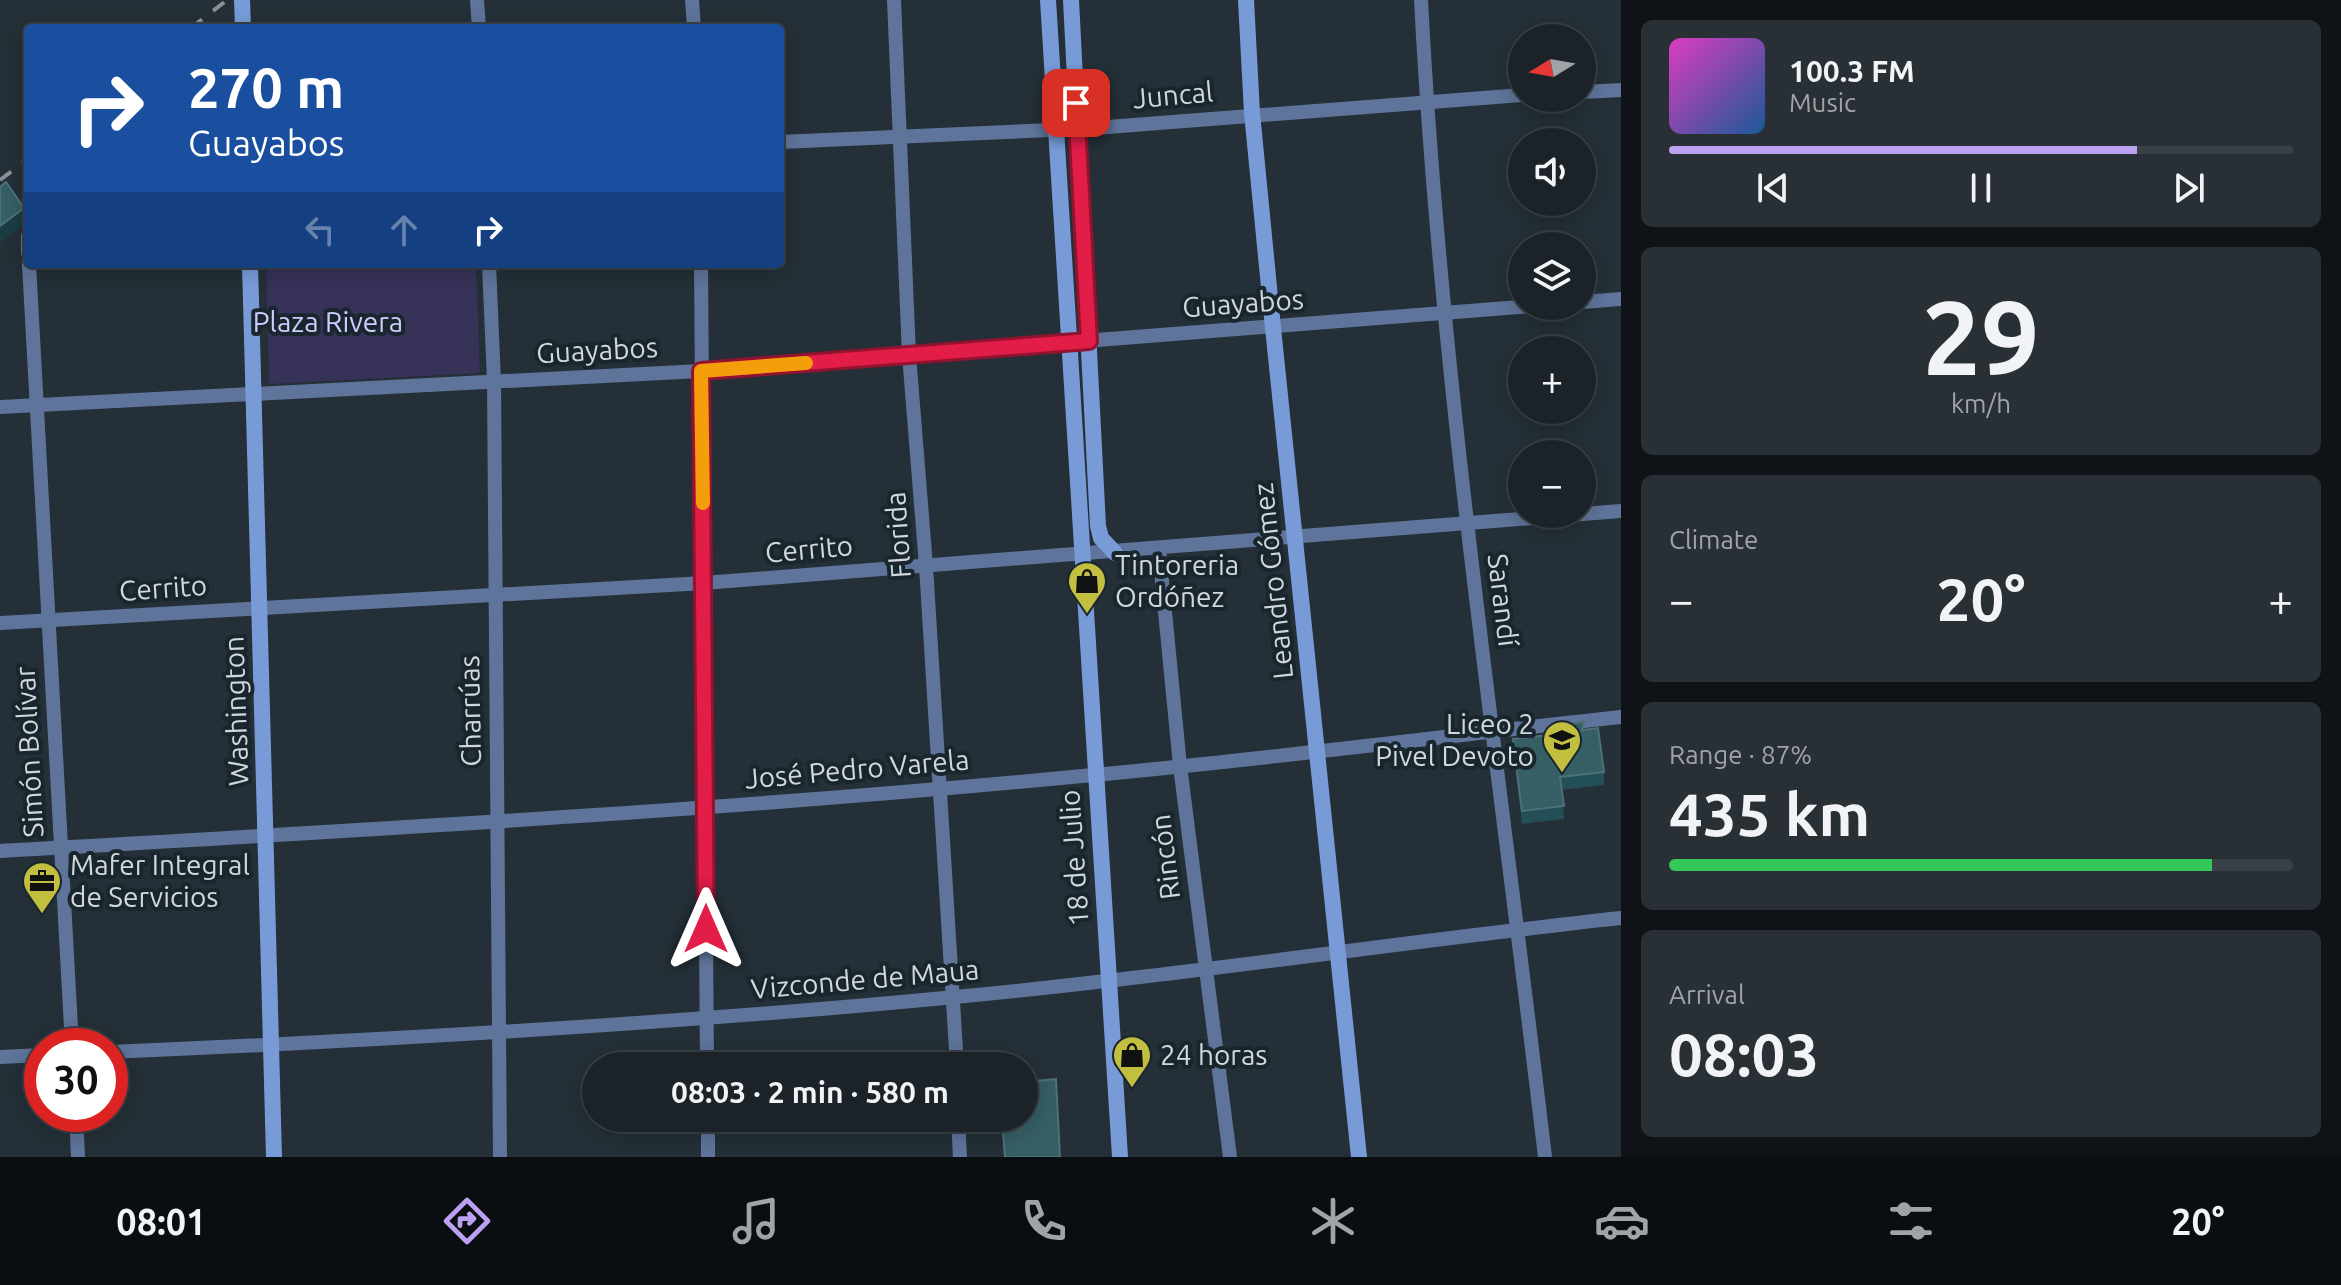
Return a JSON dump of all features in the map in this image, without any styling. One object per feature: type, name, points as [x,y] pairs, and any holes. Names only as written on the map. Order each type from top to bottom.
[{"type":"street","points":[[242,0],[243,24]]},
{"type":"street","points":[[477,0],[479,24]]},
{"type":"street","points":[[692,0],[694,24]]},
{"type":"street","name":"Florida","points":[[894,0],[909,355],[926,566],[957,1052]]},
{"type":"street","points":[[1048,0],[1056,129],[1098,526],[1101,538],[1115,553]]},
{"type":"street","points":[[1071,0],[1077,129],[1080,342]]},
{"type":"street","name":"Leandro Gómez","points":[[1246,0],[1252,113],[1359,1157]]},
{"type":"street","name":"Sarandí","points":[[1421,0],[1426,100],[1467,522],[1545,1157]]},
{"type":"street","points":[[1596,91],[1621,90]]},
{"type":"street","name":"Juncal","points":[[784,142],[1077,129],[1252,113],[1508,96]]},
{"type":"street","name":"Simón Bolívar","points":[[29,268],[71,1028]]},
{"type":"street","name":"Washington","points":[[250,268],[274,1157]]},
{"type":"street","name":"Charrúas","points":[[489,268],[494,382],[500,1157]]},
{"type":"street","points":[[701,268],[707,1052]]},
{"type":"street","points":[[1596,301],[1621,299]]},
{"type":"street","name":"Guayabos","points":[[0,407],[701,371],[1508,308]]},
{"type":"street","name":"18 de Julio","points":[[1080,342],[1082,554],[1120,1157]]},
{"type":"street","name":"Cerrito","points":[[0,623],[704,583],[1159,550],[1295,536],[1621,511]]},
{"type":"street","name":"Rincón","points":[[1159,550],[1180,766],[1230,1157]]},
{"type":"street","name":"José Pedro Varela","points":[[0,851],[498,824],[706,808],[1316,754],[1621,717]]},
{"type":"street","name":"Vizconde de Maua","points":[[128,1051],[499,1034],[955,997],[1205,971],[1621,918]]},
{"type":"street","points":[[0,1057],[24,1056]]},
{"type":"street","points":[[77,1132],[78,1157]]},
{"type":"street","points":[[708,1132],[708,1157]]},
{"type":"street","points":[[959,1132],[960,1157]]},
{"type":"green space","name":"Plaza Rivera","points":[[266,268],[476,268],[480,373],[269,384]]},
{"type":"building","points":[[6,182],[24,208],[0,226],[0,187]]},
{"type":"building","points":[[1584,722],[1582,730],[1598,728],[1604,772],[1560,777],[1564,806],[1522,811],[1513,739],[1556,734],[1557,725]]},
{"type":"building","points":[[1056,1079],[1060,1157],[1005,1157],[1003,1132],[1038,1132],[1038,1081]]},
{"type":"railway","points":[[196,24],[227,0]]},
{"type":"railway","points":[[0,180],[24,162]]},
{"type":"slow traffic","points":[[703,503],[701,371],[806,363]]},
{"type":"place","name":"Tintoreria Ordóñez","points":[[1087,615]]},
{"type":"place","name":"Liceo 2 Pivel Devoto","points":[[1562,774]]},
{"type":"place","name":"Mafer Integral de Servicios","points":[[42,915]]},
{"type":"place","name":"24 horas","points":[[1132,1089]]},
{"type":"route","points":[[706,929],[701,371],[1089,341],[1076,103]]}]
